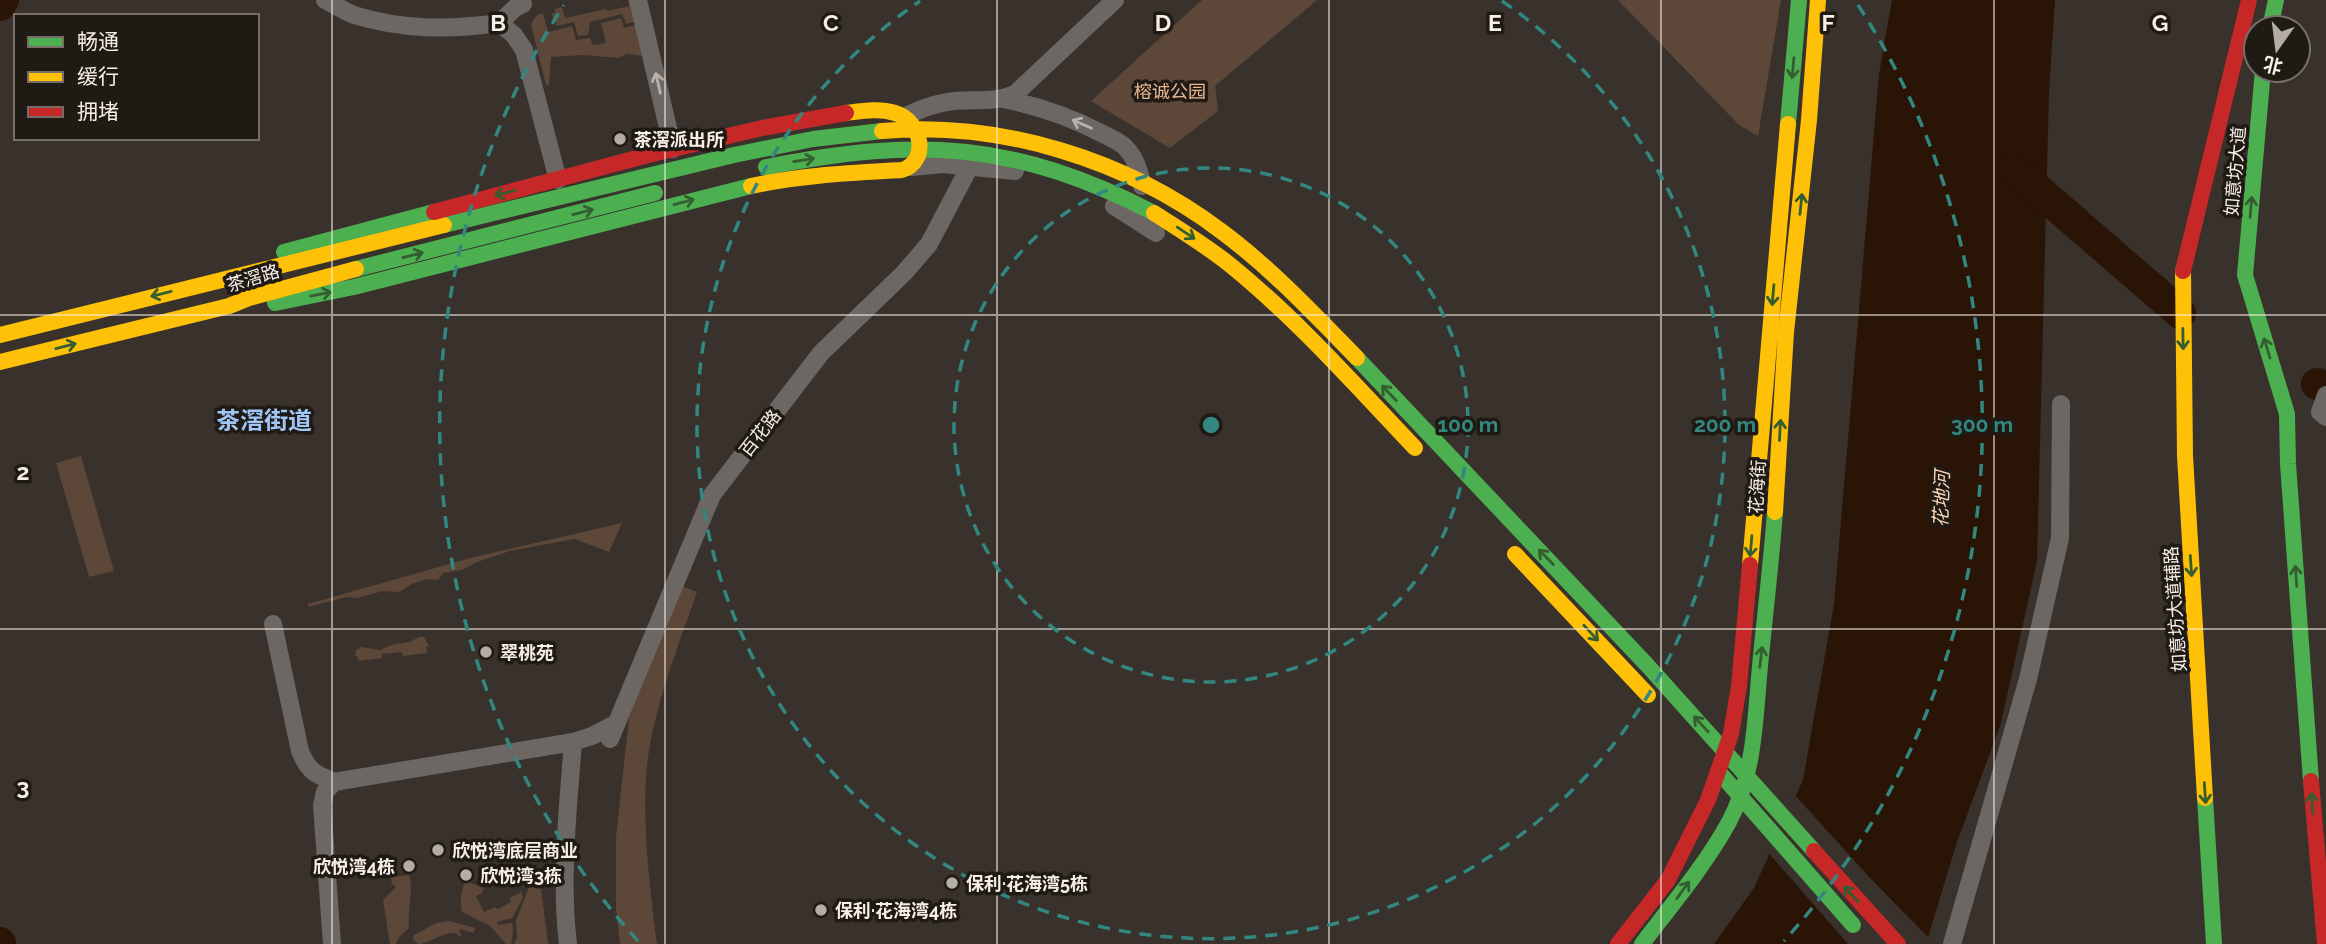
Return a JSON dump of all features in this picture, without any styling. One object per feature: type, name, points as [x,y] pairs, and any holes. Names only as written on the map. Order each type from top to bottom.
[{"type":"main road","name":"花海街","points":[[1618,944],[1668,880],[1708,800],[1731,734],[1739,686],[1799,0]]},
{"type":"main road","name":"花海街","points":[[1642,944],[1686,886],[1729,822],[1745,784],[1754,745],[1770,585],[1786,332],[1807,145],[1818,0]]},
{"type":"main road","name":"如意坊大道辅路","points":[[2214,944],[2185,456],[2183,271],[2249,0]]},
{"type":"main road","name":"如意坊大道","points":[[2262,84],[2245,275],[2287,414],[2287,464],[2325,944]]},
{"type":"main road","points":[[227,278],[254,262],[318,242],[762,128],[872,110],[906,116],[919,134],[916,161],[911,167],[784,179],[354,287],[267,305],[229,306]]},
{"type":"main road","name":"茶滘路","points":[[0,335],[773,146],[858,131],[897,128],[975,132],[1070,153],[1112,168],[1195,212],[1267,268],[1616,631],[1898,944]]},
{"type":"main road","points":[[733,174],[852,152],[904,148],[992,155],[1076,176],[1156,213],[1227,262],[1328,358],[1423,457]]},
{"type":"main road","name":"茶滘路","points":[[0,362],[229,306],[321,278],[666,190]]},
{"type":"main road","points":[[1508,546],[1662,710]]},
{"type":"main road","points":[[1704,756],[1868,941]]},
{"type":"street","points":[[325,0],[353,14],[404,25],[458,29],[499,23],[523,4]]},
{"type":"street","points":[[638,0],[673,149]]},
{"type":"street","points":[[1003,99],[1015,94],[1041,72],[1115,0]]},
{"type":"street","points":[[499,23],[514,35],[524,50],[558,180]]},
{"type":"street","points":[[906,116],[931,105],[1003,99],[1061,115],[1113,139],[1123,145],[1139,169],[1156,233],[1113,205],[1071,187]]},
{"type":"street","points":[[911,167],[943,164],[1010,170],[1102,193],[1117,187],[1122,178],[1125,162],[1122,151],[1113,139]]},
{"type":"street","name":"百花路","points":[[573,742],[614,731],[712,495],[821,353],[904,273],[929,244],[970,166]]},
{"type":"street","points":[[1952,944],[2028,678],[2060,538],[2061,404]]},
{"type":"street","points":[[273,624],[300,751],[307,767],[334,782],[573,742],[566,834],[565,922],[568,944]]},
{"type":"street","points":[[332,944],[322,805],[325,792],[334,782]]},
{"type":"green space","points":[[628,0],[635,0],[639,21],[626,24],[622,14],[590,22],[588,35],[578,36],[574,22],[556,26],[556,20],[553,21],[552,13],[562,7],[565,18],[629,6]]},
{"type":"green space","name":"榕诚公园","points":[[1202,0],[1317,0],[1215,86],[1218,111],[1170,148],[1091,101]]},
{"type":"green space","points":[[1618,0],[1781,0],[1758,136],[1739,125]]},
{"type":"green space","points":[[543,13],[548,32],[572,26],[576,40],[590,38],[593,45],[606,43],[601,23],[621,18],[624,28],[639,24],[644,56],[627,54],[618,58],[583,55],[551,57],[549,85],[546,85],[531,25],[535,17]]},
{"type":"green space","points":[[81,456],[114,571],[89,577],[56,463]]},
{"type":"green space","points":[[622,523],[609,552],[575,539],[510,551],[462,570],[443,573],[438,580],[427,579],[412,584],[399,592],[383,591],[308,607],[308,604],[474,557]]},
{"type":"green space","points":[[674,583],[697,592],[659,707],[646,778],[646,841],[657,944],[620,944],[616,909],[616,837],[629,718]]},
{"type":"green space","points":[[421,636],[429,647],[426,647],[427,653],[403,656],[401,652],[382,654],[382,658],[358,661],[355,656],[356,650],[361,647],[380,650]]},
{"type":"green space","points":[[409,875],[409,928],[396,944],[390,944],[383,900],[396,887],[389,877]]},
{"type":"green space","points":[[466,881],[484,888],[482,893],[476,896],[484,912],[511,902],[510,898],[521,892],[523,898],[512,918],[497,922],[498,925],[512,923],[511,944],[506,944],[490,926],[462,912],[461,896]]},
{"type":"green space","points":[[529,887],[541,888],[548,944],[514,944],[517,937],[516,921]]},
{"type":"green space","points":[[449,921],[476,928],[473,933],[461,929],[460,937],[456,933],[450,933],[418,944],[413,939],[414,935],[436,923]]},
{"type":"water","name":"花地河","points":[[1892,0],[2055,0],[2049,91],[2037,561],[2001,723],[1956,845],[1926,944],[1714,944],[1754,888],[1803,780],[1834,604],[1879,74]]},
{"type":"pier","points":[[1793,793],[1931,940],[1930,944],[1848,944],[1767,851]]},
{"type":"waterway","points":[[0,5],[3,0]]},
{"type":"waterway","points":[[2015,170],[2180,313]]},
{"type":"waterway","points":[[2317,384],[2326,387]]},
{"type":"traffic: fast","points":[[1788,124],[1799,0]]},
{"type":"traffic: fast","points":[[2273,14],[2276,0]]},
{"type":"traffic: fast","points":[[2262,84],[2245,275],[2287,414]]},
{"type":"traffic: fast","points":[[444,225],[734,155],[813,139],[882,131]]},
{"type":"traffic: fast","points":[[766,167],[871,151],[919,149],[964,152],[1010,159],[1056,171],[1154,213]]},
{"type":"traffic: fast","points":[[275,303],[354,287],[751,186]]},
{"type":"traffic: fast","points":[[356,269],[655,193]]},
{"type":"traffic: fast","points":[[284,252],[434,212]]},
{"type":"traffic: fast","points":[[1357,358],[1648,666],[1814,851]]},
{"type":"traffic: fast","points":[[2287,414],[2288,464],[2311,781]]},
{"type":"traffic: fast","points":[[1642,944],[1720,838],[1744,785],[1755,726],[1775,512]]},
{"type":"traffic: fast","points":[[1718,771],[1853,925]]},
{"type":"traffic: fast","points":[[2205,798],[2214,944]]},
{"type":"traffic: slow","points":[[1775,512],[1786,332],[1809,120],[1818,0]]},
{"type":"traffic: slow","points":[[751,186],[807,177],[902,170],[917,158],[919,141],[916,132],[904,117],[895,113],[870,110],[846,113]]},
{"type":"traffic: slow","points":[[1750,565],[1788,124]]},
{"type":"traffic: slow","points":[[882,131],[927,129],[1016,139],[1104,165],[1145,184],[1184,206],[1239,245],[1292,292],[1357,358]]},
{"type":"traffic: slow","points":[[1154,213],[1211,250],[1254,285],[1325,353],[1415,448]]},
{"type":"traffic: slow","points":[[0,335],[444,225]]},
{"type":"traffic: slow","points":[[0,362],[229,306],[356,269]]},
{"type":"traffic: slow","points":[[2183,271],[2185,456],[2205,798]]},
{"type":"traffic: slow","points":[[1515,554],[1648,695]]},
{"type":"traffic: jam","points":[[2183,271],[2249,0]]},
{"type":"traffic: jam","points":[[434,212],[652,154],[762,128],[846,113]]},
{"type":"traffic: jam","points":[[1618,944],[1668,880],[1708,800],[1731,734],[1739,686],[1750,565]]},
{"type":"traffic: jam","points":[[2311,781],[2325,944]]},
{"type":"traffic: jam","points":[[1814,851],[1898,944]]},
{"type":"place","name":"茶滘派出所","points":[[620,139]]},
{"type":"place","name":"翠桃苑","points":[[486,652]]},
{"type":"place","name":"欣悦湾底层商业","points":[[438,850]]},
{"type":"place","name":"欣悦湾4栋","points":[[409,866]]},
{"type":"place","name":"欣悦湾3栋","points":[[466,875]]},
{"type":"place","name":"保利·花海湾5栋","points":[[952,883]]},
{"type":"place","name":"保利·花海湾4栋","points":[[821,910]]},
{"type":"district","name":"茶滘街道","points":[[264,420]]}]
